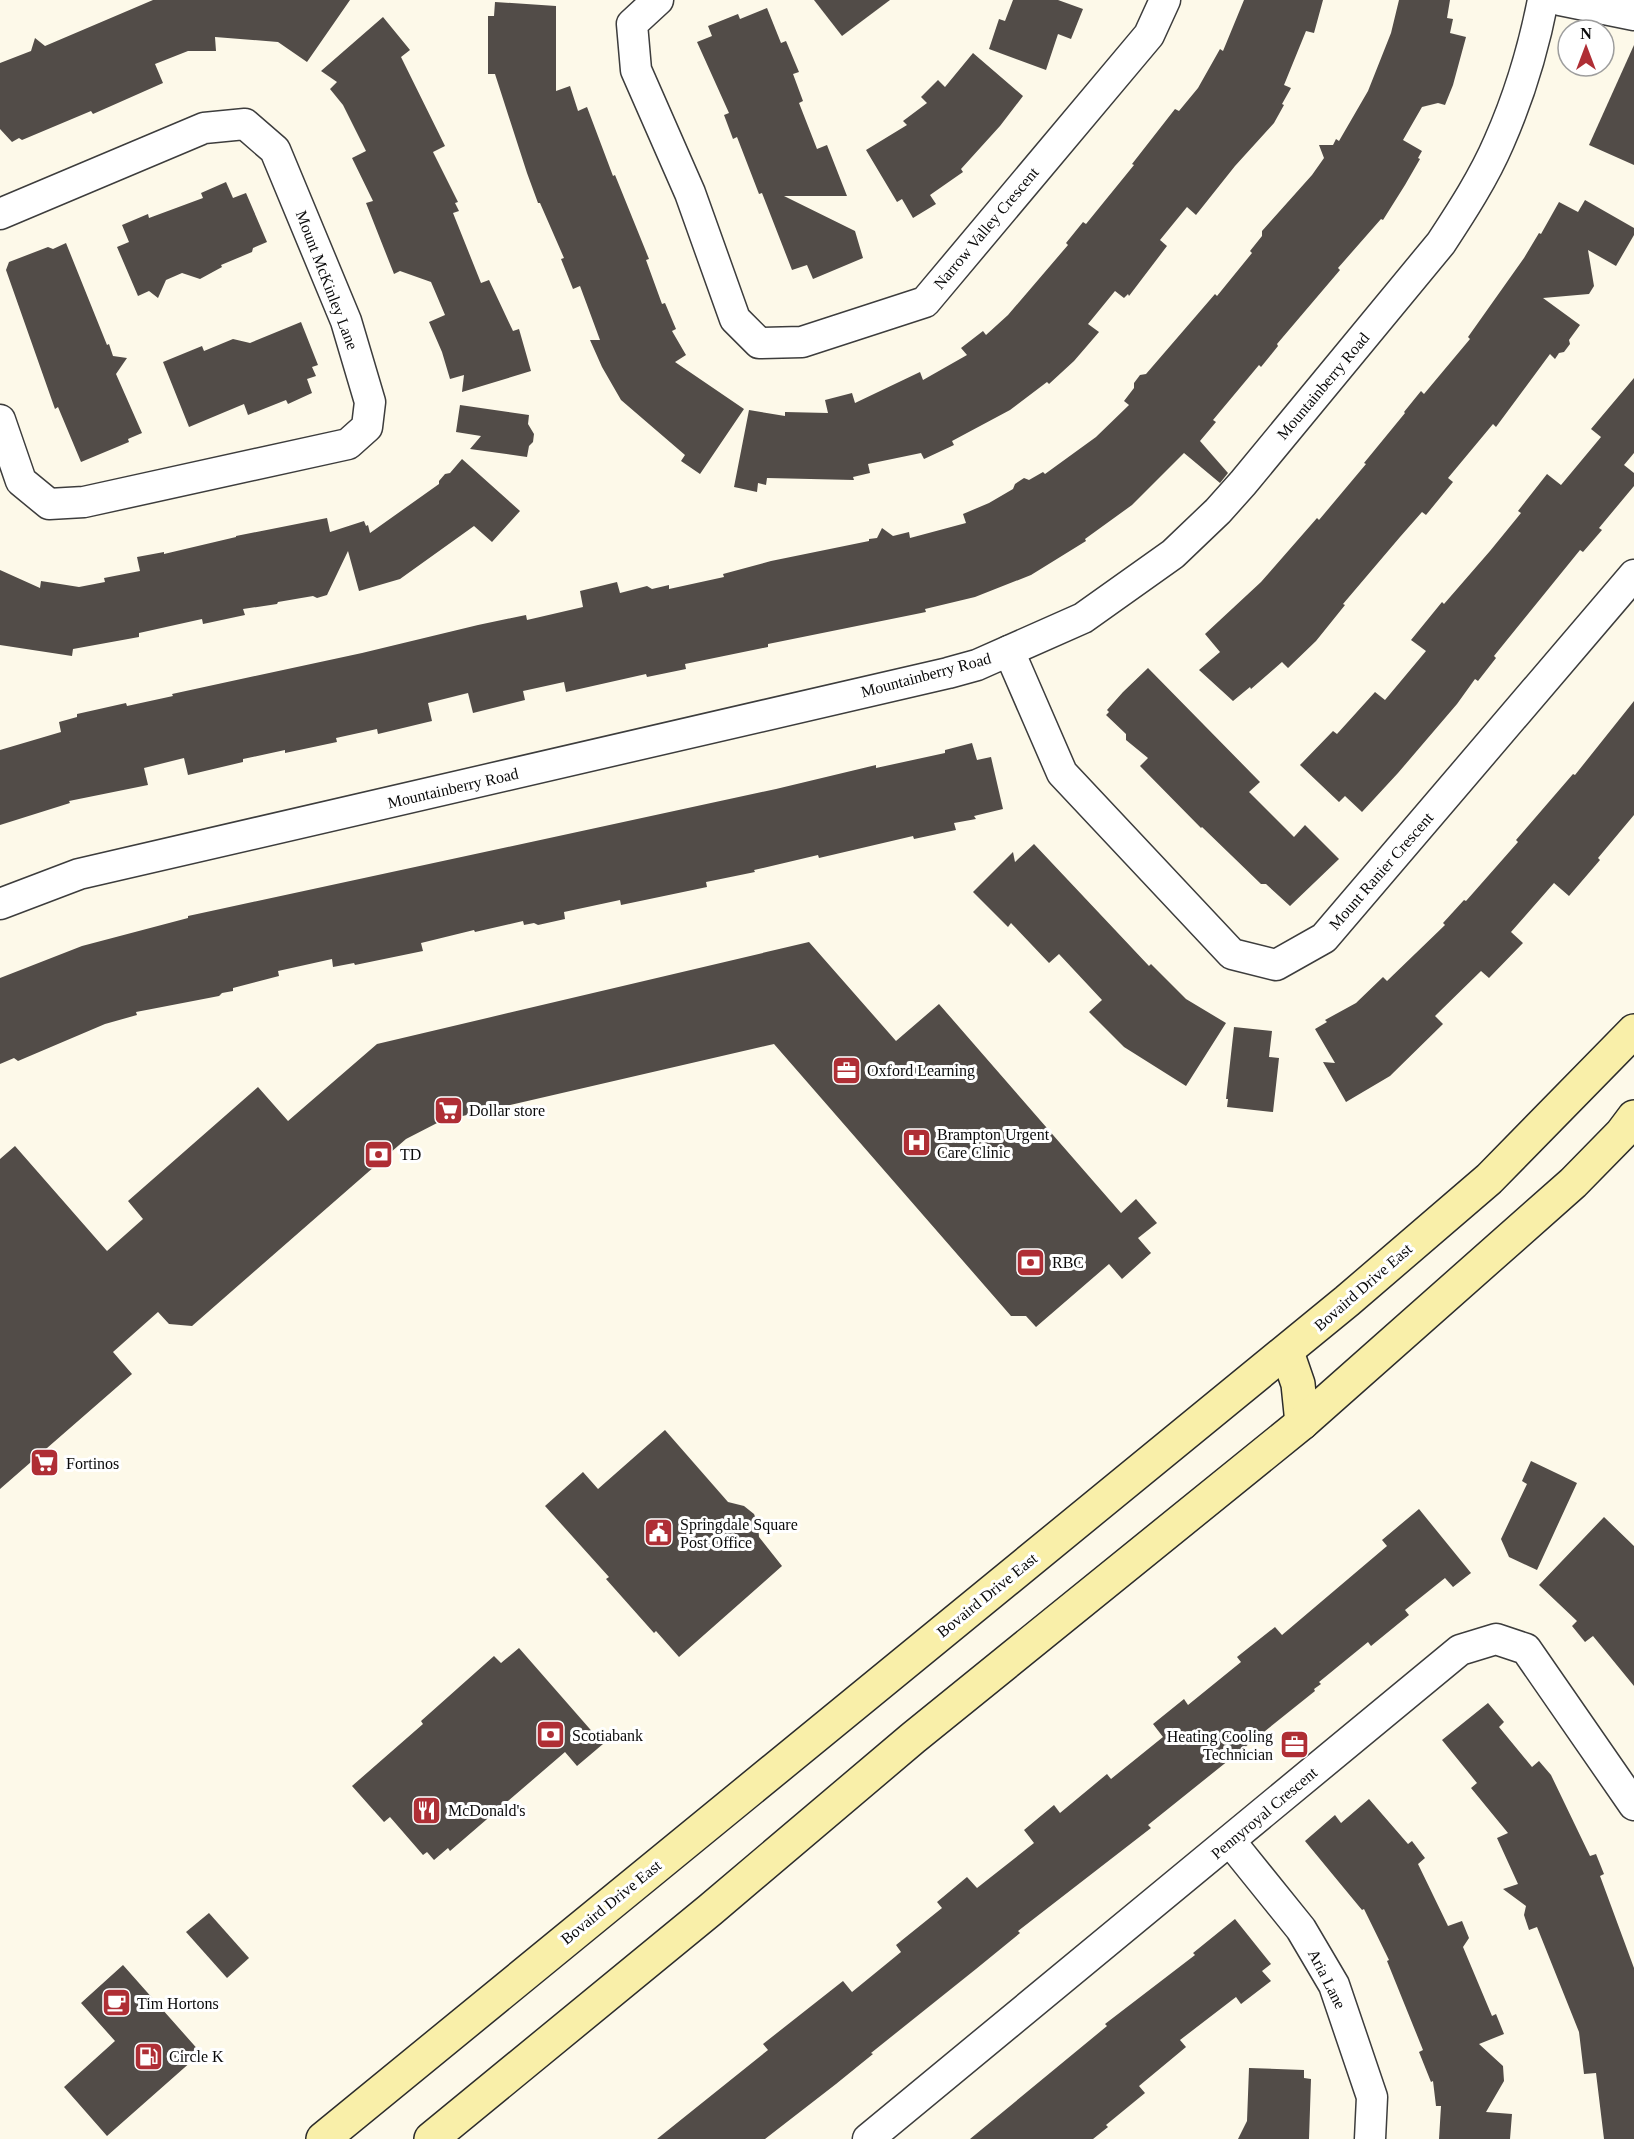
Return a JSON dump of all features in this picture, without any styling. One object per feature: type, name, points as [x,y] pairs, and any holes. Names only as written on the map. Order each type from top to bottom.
[{"type":"main road","name":"Bovaird Drive East","points":[[323,2139],[747,1790],[1287,1352],[1489,1179],[1634,1031]]},
{"type":"main road","points":[[431,2139],[710,1910],[913,1738],[1302,1423],[1573,1183],[1622,1133],[1634,1117]]},
{"type":"main road","points":[[1287,1352],[1298,1384],[1302,1423]]},
{"type":"street","name":"Narrow Valley Crescent","points":[[658,0],[632,24],[636,70],[690,193],[735,319],[759,343],[802,342],[925,302],[1149,35],[1165,0]]},
{"type":"street","name":"Mountainberry Road","points":[[0,904],[78,874],[977,665],[1083,618],[1173,554],[1218,511],[1441,243],[1499,142],[1537,29],[1543,0]]},
{"type":"street","points":[[1560,0],[1634,15]]},
{"type":"street","name":"Mount McKinley Lane","points":[[0,214],[204,128],[245,124],[275,150],[346,321],[370,402],[367,428],[348,444],[84,502],[49,504],[21,481],[0,420]]},
{"type":"street","name":"Mount Ranier Crescent","points":[[1009,651],[1062,773],[1232,954],[1275,965],[1324,938],[1634,575]]},
{"type":"street","name":"Pennyroyal Crescent","points":[[868,2139],[1460,1650],[1496,1639],[1526,1649],[1634,1805]]},
{"type":"street","name":"Aria Lane","points":[[1230,1841],[1301,1929],[1334,1985],[1372,2097],[1370,2139]]},
{"type":"building","points":[[153,0],[350,0],[307,62],[278,42],[215,37],[216,51],[188,51],[155,64],[163,83],[93,114],[91,111],[12,142],[0,129],[0,63],[31,51],[35,38],[45,46]]},
{"type":"building","points":[[814,0],[890,0],[842,36]]},
{"type":"building","points":[[1013,0],[1058,0],[1083,9],[1071,39],[1058,34],[1046,70],[989,49],[999,19],[1005,21]]},
{"type":"building","points":[[1244,0],[1323,0],[1314,33],[1306,31],[1284,85],[1291,88],[1282,104],[1284,105],[1274,123],[1235,166],[1196,215],[1187,207],[1160,240],[1167,246],[1129,296],[1128,294],[1124,298],[1115,291],[1088,324],[1099,332],[1074,361],[1049,384],[1047,382],[1010,410],[952,441],[954,445],[924,459],[921,453],[868,464],[870,473],[853,477],[854,480],[767,478],[766,485],[758,483],[757,492],[734,487],[749,410],[785,416],[785,412],[828,413],[825,400],[852,393],[855,403],[920,372],[923,380],[967,355],[961,348],[983,331],[986,335],[1008,315],[1068,245],[1066,243],[1083,222],[1086,224],[1134,165],[1132,164],[1175,109],[1179,111],[1198,88],[1220,49],[1223,51]]},
{"type":"building","points":[[1399,0],[1450,0],[1447,18],[1453,19],[1450,33],[1466,37],[1453,85],[1445,105],[1438,103],[1422,107],[1403,140],[1422,151],[1418,158],[1420,159],[1383,220],[1381,219],[1338,268],[1340,270],[1277,344],[1278,346],[1261,367],[1259,365],[1213,420],[1216,422],[1200,441],[1228,473],[1220,483],[1184,453],[1132,505],[1085,539],[1086,541],[1031,575],[975,597],[925,609],[926,612],[768,644],[768,647],[685,664],[686,669],[647,677],[646,674],[566,692],[564,682],[523,691],[525,700],[473,713],[468,693],[428,703],[432,721],[378,734],[377,729],[336,738],[337,742],[243,759],[243,762],[188,775],[184,758],[144,768],[148,785],[69,801],[70,803],[0,825],[0,750],[61,732],[59,722],[77,717],[77,714],[173,696],[172,694],[478,625],[526,615],[527,620],[583,607],[580,591],[617,582],[620,593],[647,586],[652,589],[669,585],[669,589],[724,577],[723,574],[771,561],[869,541],[869,539],[877,538],[882,528],[893,536],[909,532],[910,538],[966,523],[963,514],[1013,489],[1015,484],[1024,478],[1029,480],[1043,472],[1045,474],[1096,437],[1129,405],[1124,401],[1140,375],[1146,374],[1215,294],[1217,296],[1252,253],[1250,251],[1262,236],[1262,231],[1312,175],[1324,158],[1319,145],[1333,145],[1336,139],[1339,141],[1368,91],[1391,33]]},
{"type":"building","points":[[495,2],[556,6],[556,91],[570,86],[578,111],[587,107],[613,176],[615,175],[649,259],[646,260],[662,304],[665,303],[676,329],[672,331],[686,355],[675,362],[744,409],[700,474],[681,461],[685,455],[621,400],[590,340],[600,340],[580,286],[573,289],[561,259],[564,258],[540,203],[538,203],[495,74],[488,74],[488,16],[494,16]]},
{"type":"building","points":[[767,8],[781,43],[786,41],[799,72],[793,74],[803,101],[799,103],[817,149],[827,145],[847,196],[784,196],[855,231],[863,258],[813,279],[807,265],[792,270],[737,137],[733,139],[724,115],[729,113],[697,42],[712,36],[708,26],[738,14],[740,19]]},
{"type":"building","points":[[383,17],[410,50],[401,57],[445,146],[433,152],[458,202],[455,203],[459,211],[453,213],[481,283],[489,280],[513,331],[519,329],[531,371],[462,392],[464,375],[450,379],[442,352],[429,322],[445,315],[431,282],[400,271],[394,274],[366,203],[373,201],[352,158],[366,151],[343,105],[330,89],[337,82],[321,71]]},
{"type":"building","points":[[1634,45],[1634,165],[1589,145]]},
{"type":"building","points":[[973,53],[1023,96],[1000,126],[961,169],[963,172],[930,195],[936,204],[913,218],[902,199],[897,202],[866,150],[907,125],[903,121],[927,103],[921,97],[938,80],[945,87]]},
{"type":"building","points":[[226,182],[233,198],[246,193],[267,242],[253,248],[252,252],[221,265],[222,267],[200,279],[182,273],[166,280],[158,298],[149,291],[138,296],[117,247],[129,242],[122,225],[148,214],[149,218],[203,198],[201,193]]},
{"type":"building","points":[[1585,200],[1634,228],[1634,235],[1616,266],[1588,250],[1594,286],[1589,294],[1543,298],[1580,325],[1569,340],[1570,344],[1555,359],[1550,354],[1496,427],[1493,424],[1448,478],[1453,482],[1426,515],[1422,512],[1400,537],[1343,604],[1345,605],[1316,641],[1288,668],[1282,662],[1251,689],[1250,687],[1233,701],[1199,670],[1220,652],[1205,634],[1261,582],[1317,518],[1319,520],[1366,464],[1364,463],[1421,391],[1424,394],[1470,339],[1468,337],[1539,233],[1541,234],[1559,202],[1578,212]]},
{"type":"building","points":[[66,243],[107,345],[109,344],[113,356],[127,358],[116,374],[142,433],[128,439],[129,442],[81,462],[58,407],[55,409],[6,270],[9,262],[48,247],[53,249]]},
{"type":"building","points":[[301,322],[318,365],[312,367],[316,376],[307,379],[312,393],[288,404],[286,400],[248,415],[244,404],[189,427],[163,362],[202,346],[204,351],[233,339],[250,343]]},
{"type":"building","points":[[1634,378],[1634,453],[1624,465],[1634,473],[1634,486],[1599,528],[1602,530],[1583,552],[1580,550],[1494,656],[1496,658],[1478,681],[1475,679],[1457,704],[1362,812],[1345,796],[1339,802],[1300,765],[1333,731],[1337,734],[1375,692],[1385,700],[1426,651],[1411,640],[1442,602],[1444,604],[1490,551],[1521,513],[1518,511],[1547,474],[1561,485],[1601,437],[1591,429]]},
{"type":"building","points":[[460,405],[529,415],[528,424],[534,434],[527,457],[470,449],[481,436],[456,432]]},
{"type":"building","points":[[462,459],[520,511],[492,542],[474,526],[400,579],[359,591],[348,551],[327,595],[243,609],[245,615],[203,624],[202,619],[139,633],[139,637],[73,649],[72,656],[0,645],[0,570],[40,588],[41,581],[79,587],[105,582],[104,578],[140,571],[137,557],[164,552],[164,554],[236,536],[327,518],[330,532],[364,521],[370,533],[439,484],[445,474],[450,473]]},
{"type":"building","points":[[1148,668],[1260,782],[1249,792],[1294,837],[1305,825],[1339,859],[1290,906],[1266,884],[1261,884],[1201,828],[1140,766],[1148,758],[1126,740],[1126,734],[1106,715],[1109,712],[1107,710],[1123,692]]},
{"type":"building","points":[[1634,701],[1634,815],[1569,896],[1554,883],[1511,932],[1523,943],[1489,978],[1481,971],[1435,1016],[1443,1024],[1390,1076],[1346,1102],[1323,1062],[1335,1063],[1315,1029],[1327,1022],[1325,1020],[1356,1003],[1383,977],[1387,981],[1445,925],[1443,923],[1464,900],[1466,901],[1518,842],[1516,840],[1573,774],[1575,775]]},
{"type":"building","points":[[972,743],[977,760],[991,757],[1003,809],[974,816],[976,819],[954,823],[956,830],[914,839],[913,836],[819,858],[818,855],[706,882],[707,887],[621,905],[620,900],[564,912],[565,919],[538,925],[534,923],[524,925],[523,921],[475,932],[474,930],[421,943],[423,951],[355,965],[354,963],[333,967],[332,959],[278,971],[279,976],[233,988],[233,991],[222,993],[219,996],[136,1012],[137,1015],[105,1024],[18,1061],[14,1058],[0,1064],[0,978],[82,946],[188,918],[188,916],[776,789],[876,765],[876,768],[945,753],[945,750]]},
{"type":"building","points":[[1034,844],[1149,966],[1151,964],[1186,999],[1226,1023],[1186,1086],[1124,1047],[1089,1012],[1102,1000],[1059,954],[1049,963],[1011,923],[1008,927],[973,892],[1013,852],[1015,862]]},
{"type":"building","points":[[809,942],[896,1041],[939,1004],[1121,1213],[1136,1199],[1157,1223],[1138,1238],[1151,1253],[1122,1279],[1109,1264],[1036,1327],[1026,1316],[1011,1316],[774,1044],[441,1121],[406,1139],[192,1326],[169,1324],[158,1312],[113,1352],[132,1374],[0,1489],[0,1159],[15,1146],[107,1251],[143,1219],[128,1201],[258,1087],[288,1121],[377,1044]]},
{"type":"building","points":[[1234,1027],[1272,1031],[1269,1057],[1279,1058],[1273,1112],[1227,1107]]},
{"type":"building","points":[[665,1430],[728,1502],[744,1506],[754,1514],[759,1537],[782,1566],[679,1657],[656,1631],[654,1633],[606,1579],[609,1577],[545,1506],[583,1472],[598,1489]]},
{"type":"building","points":[[1531,1461],[1577,1483],[1537,1570],[1509,1557],[1501,1539],[1527,1484],[1522,1481]]},
{"type":"building","points":[[1419,1509],[1471,1573],[1453,1587],[1445,1578],[1405,1610],[1409,1615],[1371,1646],[1368,1642],[1319,1682],[1321,1684],[1314,1689],[1315,1691],[1148,1825],[1151,1828],[1018,1931],[1020,1933],[871,2053],[873,2054],[765,2139],[657,2139],[768,2050],[763,2044],[843,1981],[852,1992],[901,1952],[896,1945],[942,1908],[937,1902],[967,1877],[977,1888],[1034,1843],[1024,1830],[1054,1805],[1060,1813],[1107,1774],[1111,1779],[1163,1737],[1153,1724],[1184,1699],[1188,1705],[1241,1662],[1237,1657],[1275,1627],[1282,1635],[1387,1546],[1382,1540]]},
{"type":"building","points":[[1604,1517],[1634,1546],[1634,1686],[1593,1636],[1585,1642],[1572,1626],[1577,1621],[1539,1585]]},
{"type":"building","points":[[519,1648],[603,1744],[577,1766],[565,1752],[450,1851],[448,1848],[434,1860],[427,1852],[423,1855],[390,1817],[384,1822],[352,1786],[423,1724],[421,1721],[494,1656],[501,1663]]},
{"type":"building","points":[[1488,1703],[1504,1722],[1499,1727],[1532,1767],[1539,1761],[1551,1775],[1590,1856],[1596,1854],[1604,1874],[1600,1876],[1634,1968],[1634,2139],[1604,2139],[1596,2073],[1584,2074],[1579,2032],[1537,1927],[1529,1930],[1524,1915],[1526,1906],[1503,1889],[1518,1884],[1497,1838],[1508,1833],[1471,1788],[1477,1783],[1442,1740]]},
{"type":"building","points":[[1369,1799],[1408,1844],[1412,1841],[1425,1858],[1418,1864],[1448,1926],[1462,1921],[1469,1938],[1463,1947],[1492,2016],[1496,2014],[1504,2034],[1479,2044],[1503,2066],[1504,2081],[1486,2112],[1512,2114],[1510,2139],[1439,2139],[1441,2106],[1436,2106],[1433,2081],[1431,2082],[1419,2052],[1423,2050],[1387,1961],[1389,1960],[1364,1909],[1362,1910],[1305,1841],[1335,1815],[1341,1823]]},
{"type":"building","points":[[209,1913],[249,1958],[227,1978],[186,1932]]},
{"type":"building","points":[[1235,1919],[1271,1964],[1262,1971],[1271,1981],[1241,2004],[1236,1997],[1180,2040],[1186,2047],[1139,2086],[1145,2093],[1106,2125],[1108,2127],[1093,2139],[970,2139],[1107,2026],[1105,2024],[1195,1955],[1193,1953]]},
{"type":"building","points":[[123,1965],[201,2053],[107,2136],[64,2087],[115,2041],[81,2003]]},
{"type":"building","points":[[1249,2068],[1304,2070],[1304,2078],[1311,2079],[1309,2139],[1238,2139],[1247,2121]]},
{"type":"place","name":"Oxford Learning","points":[[846,1070]]},
{"type":"place","name":"Dollar store","points":[[448,1110]]},
{"type":"place","name":"Brampton Urgent Care Clinic","points":[[916,1143]]},
{"type":"place","name":"TD","points":[[379,1154]]},
{"type":"place","name":"RBC","points":[[1031,1262]]},
{"type":"place","name":"Fortinos","points":[[45,1463]]},
{"type":"place","name":"Springdale Square Post Office","points":[[659,1533]]},
{"type":"place","name":"Scotiabank","points":[[551,1735]]},
{"type":"place","name":"Heating Cooling Technician","points":[[1294,1745]]},
{"type":"place","name":"McDonald's","points":[[427,1810]]},
{"type":"place","name":"Tim Hortons","points":[[116,2003]]},
{"type":"place","name":"Circle K","points":[[148,2056]]}]
